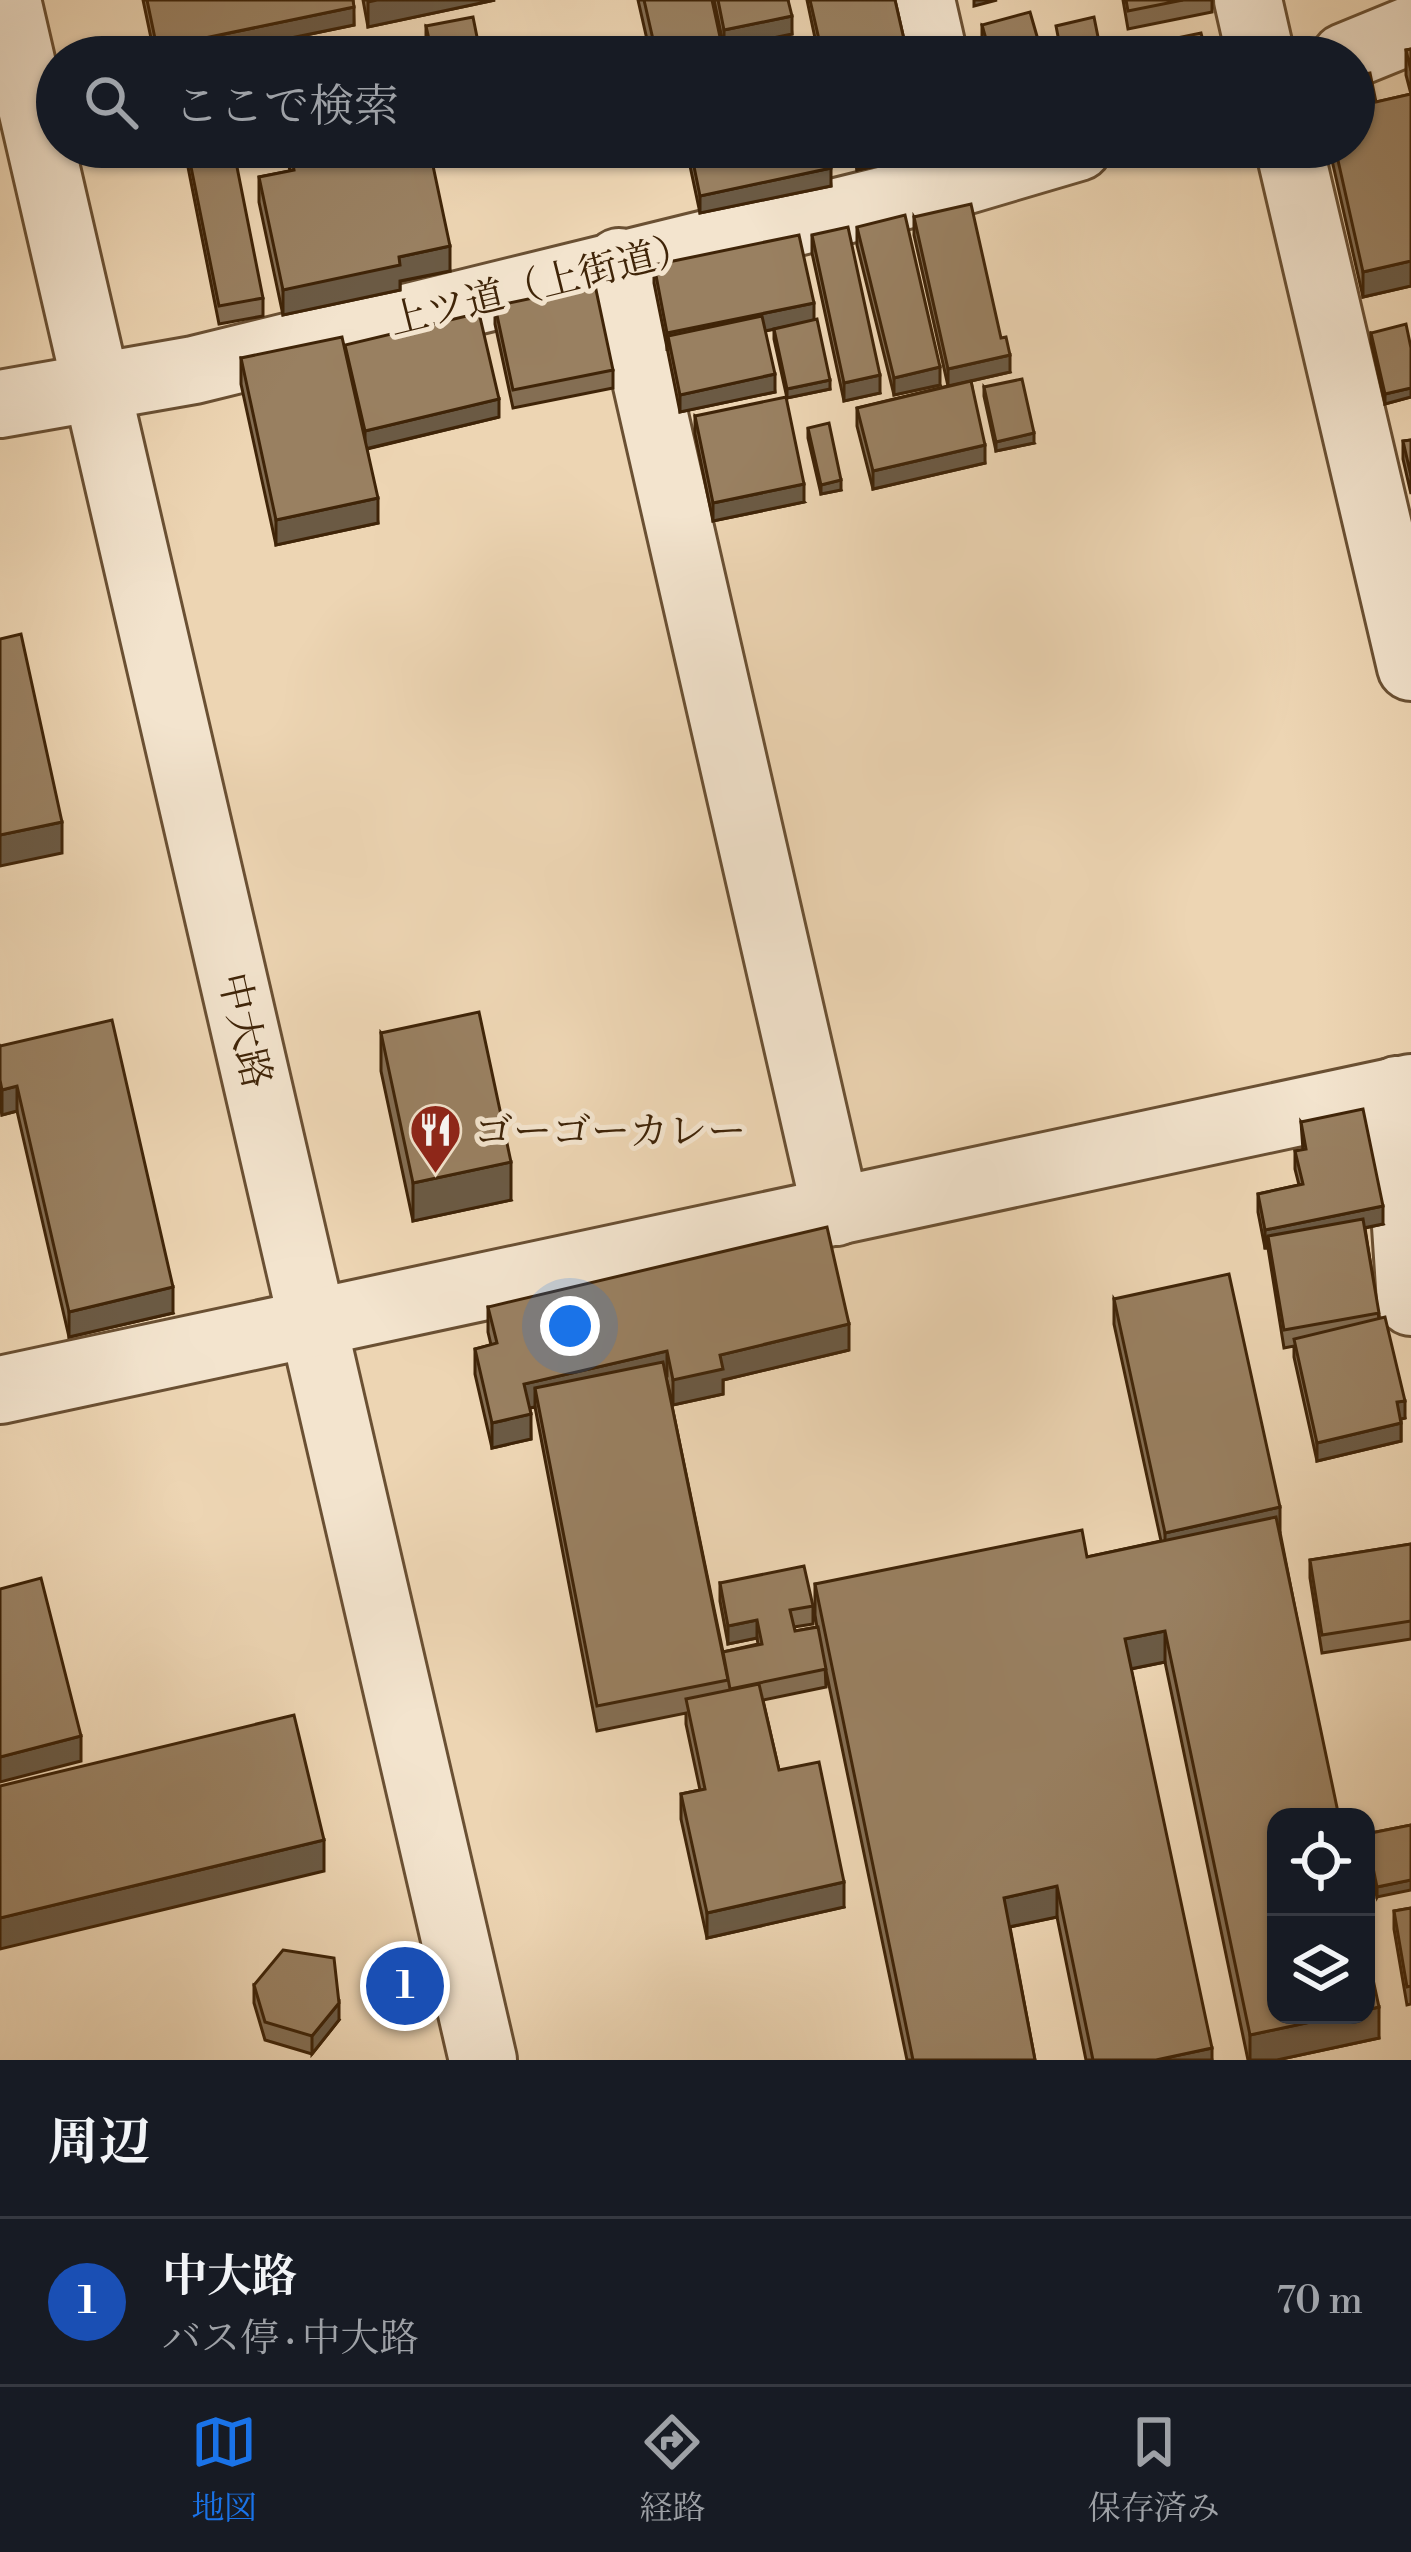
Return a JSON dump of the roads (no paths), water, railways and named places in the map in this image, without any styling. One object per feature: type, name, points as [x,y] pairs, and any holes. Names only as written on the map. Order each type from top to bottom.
[{"type":"street","name":"中大路","points":[[7,0],[36,123]]},
{"type":"street","points":[[921,0],[929,36]]},
{"type":"street","points":[[1248,0],[1256,36]]},
{"type":"street","points":[[1375,45],[1411,30]]},
{"type":"street","name":"中大路","points":[[47,168],[484,2060]]},
{"type":"street","name":"上ツ道（上街道）","points":[[0,404],[194,370],[619,262],[945,168]]},
{"type":"street","points":[[1294,168],[1411,667]]},
{"type":"street","points":[[619,262],[836,1211]]},
{"type":"street","points":[[0,1390],[313,1319],[1404,1089],[1411,1302]]},
{"type":"place","name":"ゴーゴーカレー","points":[[435,1176]]},
{"type":"place","name":"中大路","points":[[405,1986]]}]
